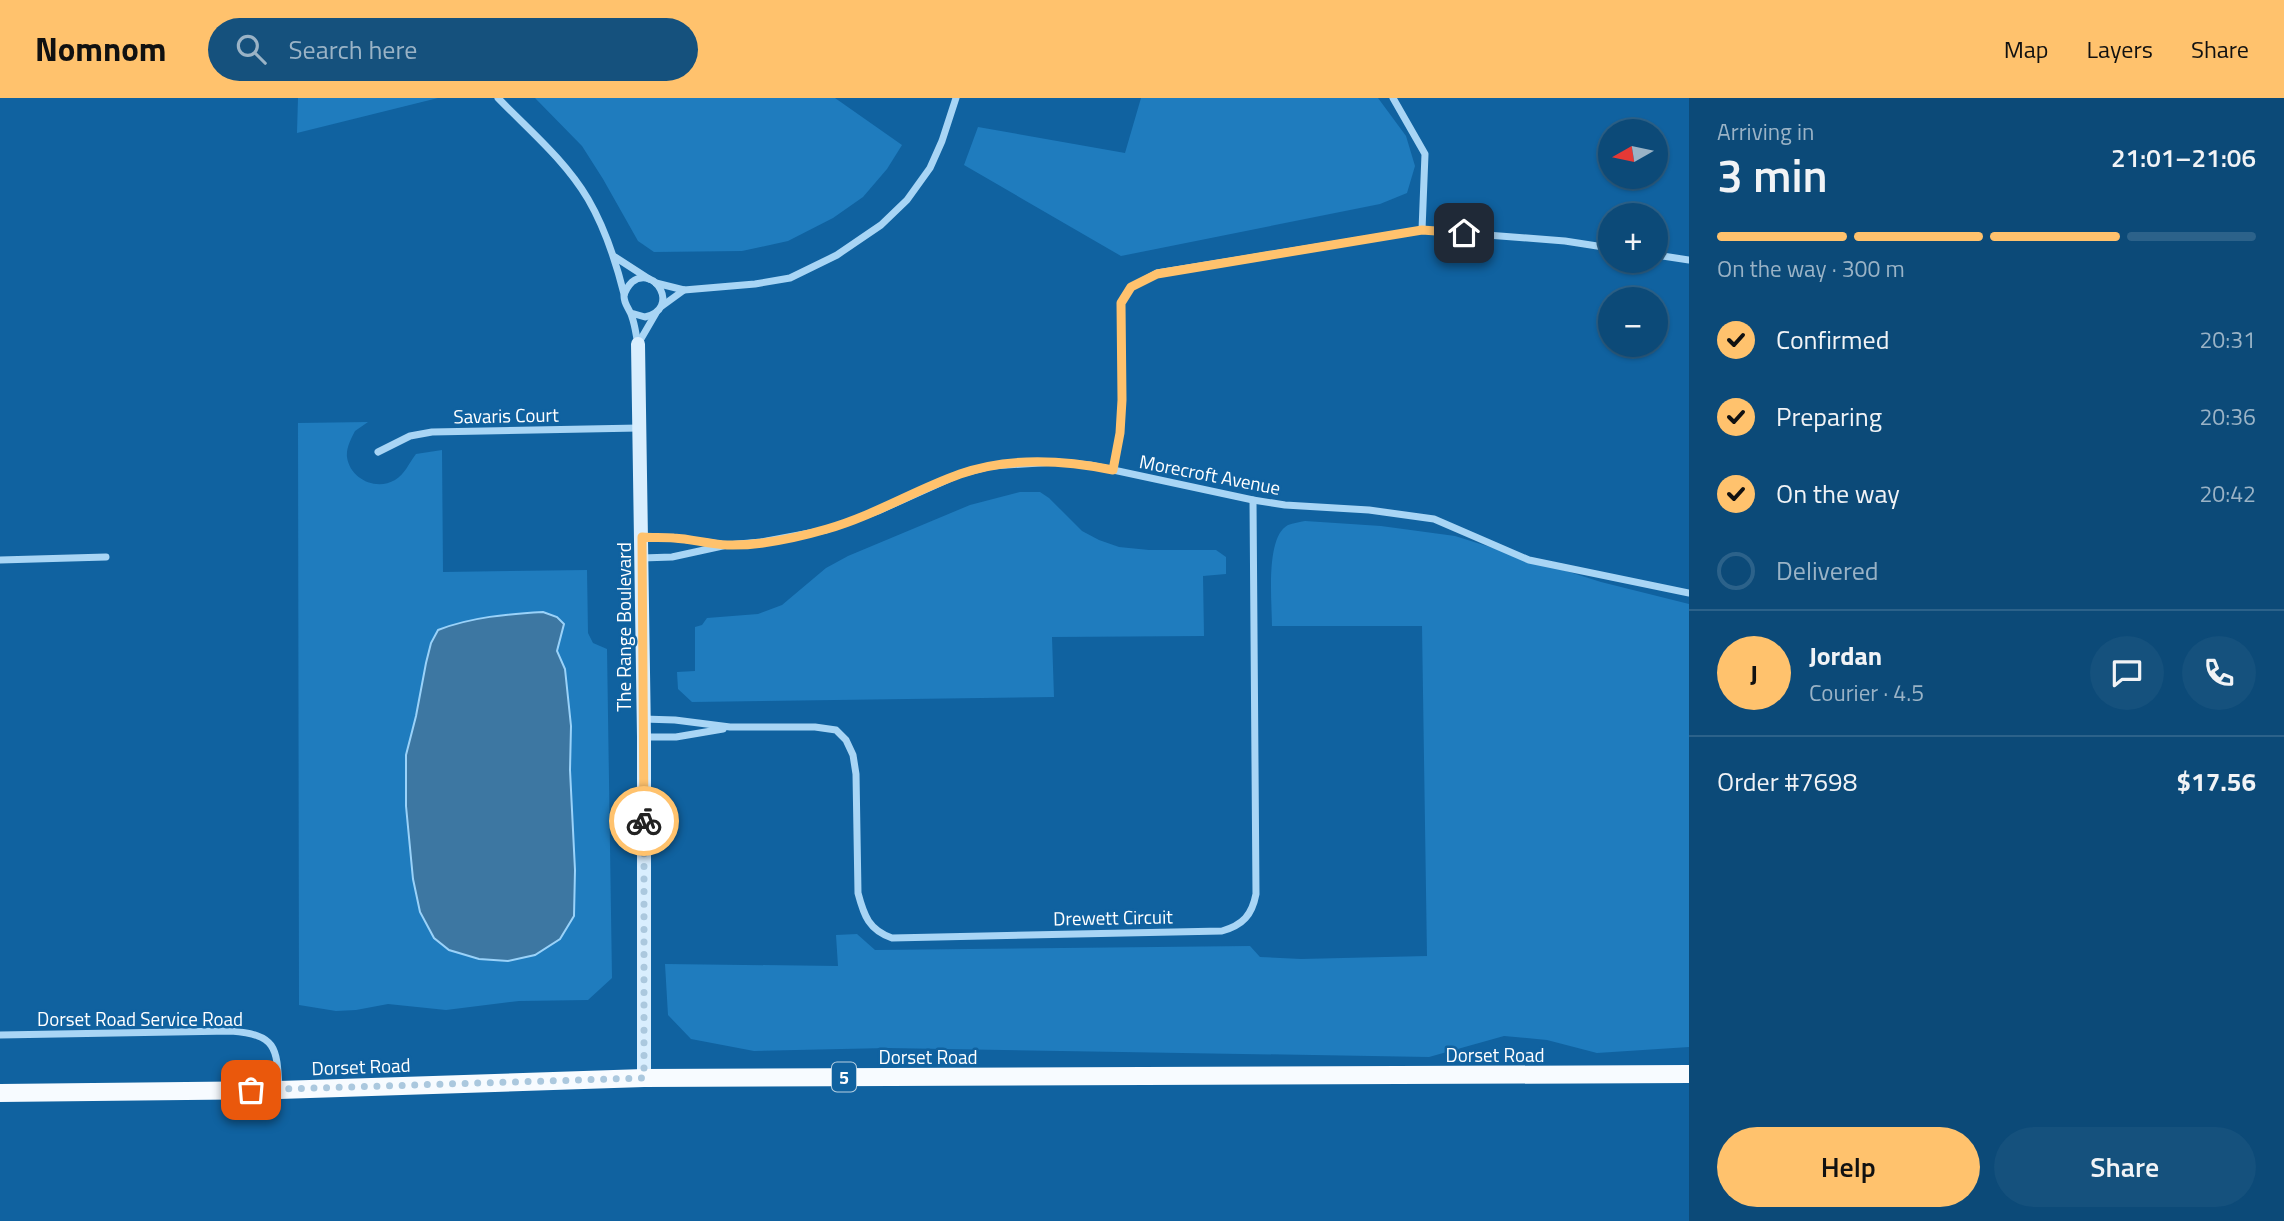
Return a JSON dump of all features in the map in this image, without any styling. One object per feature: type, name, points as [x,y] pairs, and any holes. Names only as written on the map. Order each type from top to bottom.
[{"type":"main road","name":"Dorset Road","points":[[0,1093],[279,1090],[644,1078],[1689,1074]]},
{"type":"street","points":[[498,98],[547,146],[588,199],[614,257],[624,301],[631,313],[645,317],[684,290]]},
{"type":"street","points":[[624,294],[637,279],[684,290],[790,278],[837,256],[881,225],[907,200],[930,168],[956,98]]},
{"type":"street","points":[[1393,98],[1425,154],[1422,230]]},
{"type":"street","points":[[1113,470],[1120,433],[1122,400],[1121,303],[1131,287],[1157,274],[1422,230],[1598,246]]},
{"type":"street","points":[[614,257],[653,281],[663,295],[659,309],[638,344]]},
{"type":"street","points":[[1668,257],[1689,260]]},
{"type":"street","name":"The Range Boulevard","points":[[631,313],[638,344],[642,537],[644,1078]]},
{"type":"street","name":"Savaris Court","points":[[379,452],[410,436],[432,432],[639,428]]},
{"type":"street","name":"Morecroft Avenue","points":[[642,558],[672,557],[727,545],[761,542],[826,530],[878,511],[960,474],[991,466],[1056,462],[1090,465],[1285,505],[1369,510],[1434,519],[1529,560],[1689,593]]},
{"type":"street","name":"Drewett Circuit","points":[[643,719],[730,727],[815,727],[836,730],[846,740],[853,755],[856,774],[858,893],[863,912],[880,934],[892,938],[1222,931],[1236,926],[1247,918],[1253,908],[1256,894],[1253,500]]},
{"type":"street","name":"Morecroft Avenue","points":[[642,537],[727,545]]},
{"type":"street","points":[[0,560],[106,557]]},
{"type":"street","name":"Drewett Circuit","points":[[643,737],[676,737],[730,727]]},
{"type":"street","name":"Dorset Road Service Road","points":[[0,1035],[231,1031],[254,1033],[268,1040],[274,1049],[278,1064],[279,1090]]},
{"type":"shaded area","points":[[298,98],[438,98],[297,133]]},
{"type":"shaded area","points":[[535,98],[835,98],[902,145],[887,169],[863,197],[833,218],[788,241],[742,251],[654,252],[638,241],[582,146]]},
{"type":"shaded area","points":[[1141,98],[1378,98],[1406,136],[1415,166],[1407,193],[1380,204],[1121,256],[964,165],[978,127],[1125,153]]},
{"type":"shaded area","points":[[368,422],[355,431],[347,454],[353,471],[365,481],[388,483],[402,475],[416,454],[442,450],[443,572],[587,570],[588,633],[593,643],[607,649],[612,978],[588,1000],[519,1001],[446,1010],[388,1004],[336,1011],[299,1005],[298,423]]},
{"type":"shaded area","points":[[1020,492],[1040,492],[1082,531],[1119,547],[1216,550],[1226,557],[1226,574],[1203,576],[1204,636],[1052,637],[1054,697],[692,702],[678,689],[677,672],[695,671],[695,627],[702,625],[707,618],[758,614],[782,605],[826,568],[848,556],[970,505]]},
{"type":"shaded area","points":[[1305,521],[1381,526],[1455,536],[1601,582],[1689,604],[1689,1047],[1597,1053],[1547,1040],[1504,1036],[1429,1057],[887,1048],[754,1051],[691,1039],[668,1015],[665,964],[838,966],[836,935],[857,934],[875,950],[1250,946],[1260,957],[1301,959],[1427,956],[1422,626],[1272,626],[1271,571],[1276,542],[1288,525]]},
{"type":"shaded area","points":[[543,612],[557,617],[564,624],[557,651],[565,669],[571,726],[574,916],[560,939],[535,955],[508,961],[479,959],[449,950],[434,938],[420,912],[413,879],[406,806],[406,755],[431,643],[438,630],[476,619]]},
{"type":"way so far","points":[[251,1090],[644,1078],[644,821]]},
{"type":"route","points":[[644,821],[642,537],[727,545],[761,542],[826,530],[878,511],[960,474],[991,466],[1056,462],[1113,470],[1120,433],[1122,400],[1121,303],[1131,287],[1157,274],[1355,240],[1422,230],[1464,233]]}]
